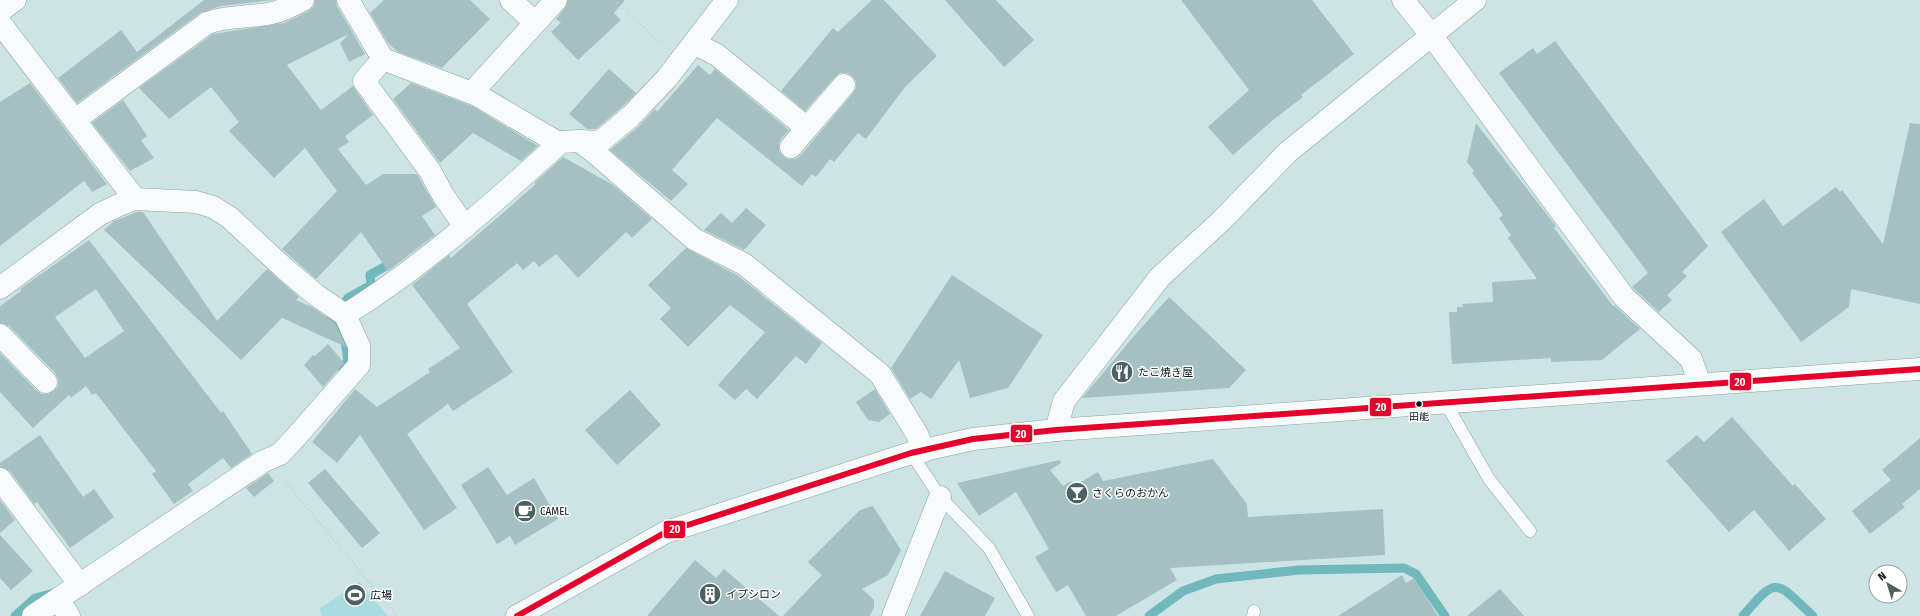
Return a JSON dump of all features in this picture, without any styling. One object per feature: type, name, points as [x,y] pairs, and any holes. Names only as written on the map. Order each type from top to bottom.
[{"type":"street","points":[[0,11],[15,0]]},
{"type":"street","points":[[75,120],[207,23],[226,18],[270,14],[284,10],[303,0]]},
{"type":"street","points":[[348,0],[383,59],[475,94],[555,141],[570,142],[600,142],[631,116],[667,78],[727,0]]},
{"type":"street","points":[[511,0],[535,23]]},
{"type":"street","points":[[475,94],[477,88],[556,0]]},
{"type":"street","points":[[1402,0],[1432,36],[1624,297],[1691,358],[1700,384]]},
{"type":"street","points":[[1056,430],[1064,401],[1160,276],[1221,221],[1288,152],[1475,0]]},
{"type":"street","points":[[0,23],[135,199]]},
{"type":"street","points":[[694,43],[717,55],[807,128]]},
{"type":"street","points":[[383,59],[364,81],[430,171],[443,195],[465,227]]},
{"type":"street","points":[[790,147],[844,85]]},
{"type":"street","points":[[345,315],[364,303],[465,227],[570,142]]},
{"type":"street","points":[[570,142],[594,152],[694,239],[744,264],[880,374],[917,434],[917,452]]},
{"type":"street","points":[[0,288],[100,214],[135,199],[196,202],[213,207],[229,216],[285,269],[316,295],[345,315],[359,346],[359,365],[280,454],[262,462],[80,585],[64,608],[33,616]]},
{"type":"street","points":[[0,335],[46,382]]},
{"type":"street","points":[[517,616],[666,532],[917,452],[973,439],[1056,430],[1920,369]]},
{"type":"street","points":[[0,480],[80,585]]},
{"type":"street","points":[[893,616],[940,498]]},
{"type":"lane","points":[[1445,402],[1489,479],[1530,531]]},
{"type":"lane","points":[[917,452],[940,498],[988,548],[1028,616]]},
{"type":"path","points":[[614,0],[680,61]]},
{"type":"path","points":[[280,454],[282,476],[397,616]]},
{"type":"shaded area","name":"広場","points":[[359,582],[388,616],[322,616],[319,609]]},
{"type":"building","points":[[204,0],[273,0],[221,6],[200,13],[77,103],[58,78],[121,30],[137,52]]},
{"type":"building","points":[[315,0],[336,0],[337,6],[365,54],[349,62],[340,43],[349,34],[287,65],[321,110],[353,86],[373,115],[345,136],[349,142],[338,149],[366,185],[383,174],[417,174],[436,207],[422,216],[435,235],[388,271],[361,232],[316,279],[282,249],[337,191],[305,148],[274,178],[229,131],[239,122],[211,87],[169,119],[139,88],[213,34],[284,23],[309,11],[314,6]]},
{"type":"building","points":[[384,0],[470,0],[490,19],[442,68],[398,52],[388,43],[370,13]]},
{"type":"building","points":[[568,0],[625,0],[614,13],[621,20],[578,60],[551,32],[561,23],[556,19],[565,8]]},
{"type":"building","points":[[872,0],[884,0],[937,56],[905,87],[866,139],[858,133],[834,162],[830,159],[816,177],[812,174],[802,186],[717,118],[672,170],[688,184],[671,201],[610,150],[639,126],[655,109],[657,112],[698,65],[710,75],[715,69],[789,130],[781,139],[779,151],[788,159],[796,159],[853,93],[856,88],[856,81],[847,73],[840,73],[805,111],[781,91],[833,28],[838,32]]},
{"type":"building","points":[[945,0],[996,0],[1034,40],[1004,67]]},
{"type":"building","points":[[1181,0],[1312,0],[1354,54],[1301,95],[1303,97],[1273,120],[1233,155],[1208,127],[1249,90]]},
{"type":"building","points":[[1555,41],[1708,246],[1682,272],[1687,276],[1667,295],[1672,300],[1659,312],[1632,287],[1648,273],[1499,73],[1533,48],[1537,54]]},
{"type":"building","points":[[609,69],[636,93],[596,129],[587,129],[569,114]]},
{"type":"building","points":[[30,83],[107,184],[92,192],[84,181],[0,246],[0,102]]},
{"type":"building","points":[[411,83],[472,106],[538,146],[521,161],[473,133],[440,163],[393,99]]},
{"type":"building","points":[[123,100],[147,136],[141,140],[154,158],[130,171],[92,123]]},
{"type":"building","points":[[1476,123],[1556,226],[1554,228],[1613,306],[1614,305],[1640,329],[1602,360],[1551,362],[1551,358],[1452,364],[1449,312],[1457,312],[1457,307],[1463,307],[1462,304],[1493,302],[1492,282],[1537,279],[1508,238],[1511,235],[1499,218],[1503,215],[1472,173],[1474,171],[1467,162]]},
{"type":"building","points":[[1910,123],[1920,124],[1920,304],[1851,289],[1849,307],[1801,342],[1721,232],[1764,199],[1783,226],[1836,187],[1840,192],[1842,190],[1883,244]]},
{"type":"building","points":[[563,157],[613,185],[652,219],[632,238],[626,232],[578,278],[556,254],[539,267],[534,261],[523,270],[517,263],[467,304],[513,372],[453,411],[448,404],[407,434],[457,508],[424,530],[360,435],[337,463],[312,442],[355,389],[377,407],[430,372],[428,369],[460,348],[412,285],[449,255],[451,258],[536,184],[534,183]]},
{"type":"building","points":[[746,208],[766,225],[744,250],[704,230],[721,213],[732,223]]},
{"type":"building","points":[[137,212],[143,212],[217,321],[267,269],[299,297],[296,300],[312,307],[335,323],[346,347],[282,318],[241,360],[104,230],[114,221]]},
{"type":"building","points":[[89,240],[221,413],[223,411],[252,454],[231,468],[223,458],[188,484],[193,491],[174,504],[152,474],[156,471],[96,393],[92,395],[86,386],[71,398],[69,395],[33,428],[0,392],[0,353],[37,391],[42,394],[49,394],[58,386],[58,379],[55,373],[9,326],[0,323],[0,306],[21,291],[20,289]],"holes":[[[96,289],[124,331],[85,358],[55,317]]]},
{"type":"building","points":[[686,248],[737,275],[822,343],[806,364],[796,356],[757,399],[746,389],[735,400],[718,385],[765,332],[730,305],[688,347],[660,319],[671,308],[648,285]]},
{"type":"building","points":[[952,275],[1043,335],[1008,388],[970,398],[959,360],[931,399],[921,392],[910,399],[891,368]]},
{"type":"building","points":[[1169,297],[1246,370],[1229,388],[1082,398],[1140,329]]},
{"type":"building","points":[[328,344],[344,363],[323,387],[304,365],[313,355],[315,356]]},
{"type":"building","points":[[875,389],[890,414],[879,422],[868,420],[856,402]]},
{"type":"building","points":[[630,390],[661,425],[617,465],[585,430]]},
{"type":"building","points":[[1732,417],[1793,486],[1795,484],[1826,519],[1789,551],[1754,510],[1729,532],[1666,461],[1697,435],[1704,442]]},
{"type":"building","points":[[40,435],[83,497],[94,489],[114,517],[70,548],[37,502],[34,504],[10,471],[0,467],[0,463]]},
{"type":"building","points":[[1920,438],[1920,489],[1902,504],[1905,507],[1870,534],[1852,511],[1891,480],[1882,470]]},
{"type":"building","points":[[1213,459],[1247,504],[1248,517],[1383,509],[1385,555],[1170,568],[1177,580],[1116,616],[1086,616],[1068,585],[1056,592],[1035,557],[1049,549],[1016,492],[979,516],[957,483],[1060,460],[1061,463],[1050,470],[1063,486],[1071,481],[1074,486],[1098,472],[1103,481]]},
{"type":"building","name":"CAMEL","points":[[488,467],[507,495],[534,478],[558,519],[515,545],[510,536],[497,544],[461,485]]},
{"type":"building","points":[[325,469],[380,533],[362,548],[308,483]]},
{"type":"building","points":[[268,473],[274,481],[254,497],[246,488]]},
{"type":"building","points":[[0,500],[15,520],[0,533]]},
{"type":"building","points":[[873,506],[901,550],[888,575],[862,589],[874,600],[874,607],[870,616],[783,616],[822,575],[808,562],[860,510]]},
{"type":"building","points":[[0,535],[33,571],[11,590],[0,578]]},
{"type":"building","name":"イプシロン","points":[[695,560],[716,578],[724,569],[779,616],[647,616]]},
{"type":"building","points":[[945,571],[995,598],[985,616],[920,616]]},
{"type":"building","points":[[1402,575],[1406,583],[1414,578],[1438,616],[1338,616]]},
{"type":"building","points":[[1500,589],[1524,616],[1467,616]]},
{"type":"waterway","points":[[342,368],[348,361],[344,333],[330,320],[348,298],[371,285],[370,275],[384,267]]},
{"type":"waterway","points":[[1149,616],[1183,591],[1216,579],[1299,570],[1404,568],[1416,574],[1445,616]]},
{"type":"waterway","points":[[1743,616],[1764,594],[1771,589],[1777,588],[1784,590],[1813,616]]},
{"type":"waterway","points":[[15,616],[35,598],[54,593]]},
{"type":"transit line","name":"20","points":[[517,616],[666,532],[911,453],[973,439],[1056,430],[1920,369]]},
{"type":"place","name":"たこ焼き屋","points":[[1122,372]]},
{"type":"place","name":"田能","points":[[1419,404]]},
{"type":"place","name":"さくらのおかん","points":[[1077,493]]},
{"type":"place","name":"CAMEL","points":[[525,511]]},
{"type":"place","name":"イプシロン","points":[[710,594]]},
{"type":"place","name":"広場","points":[[355,595]]}]
